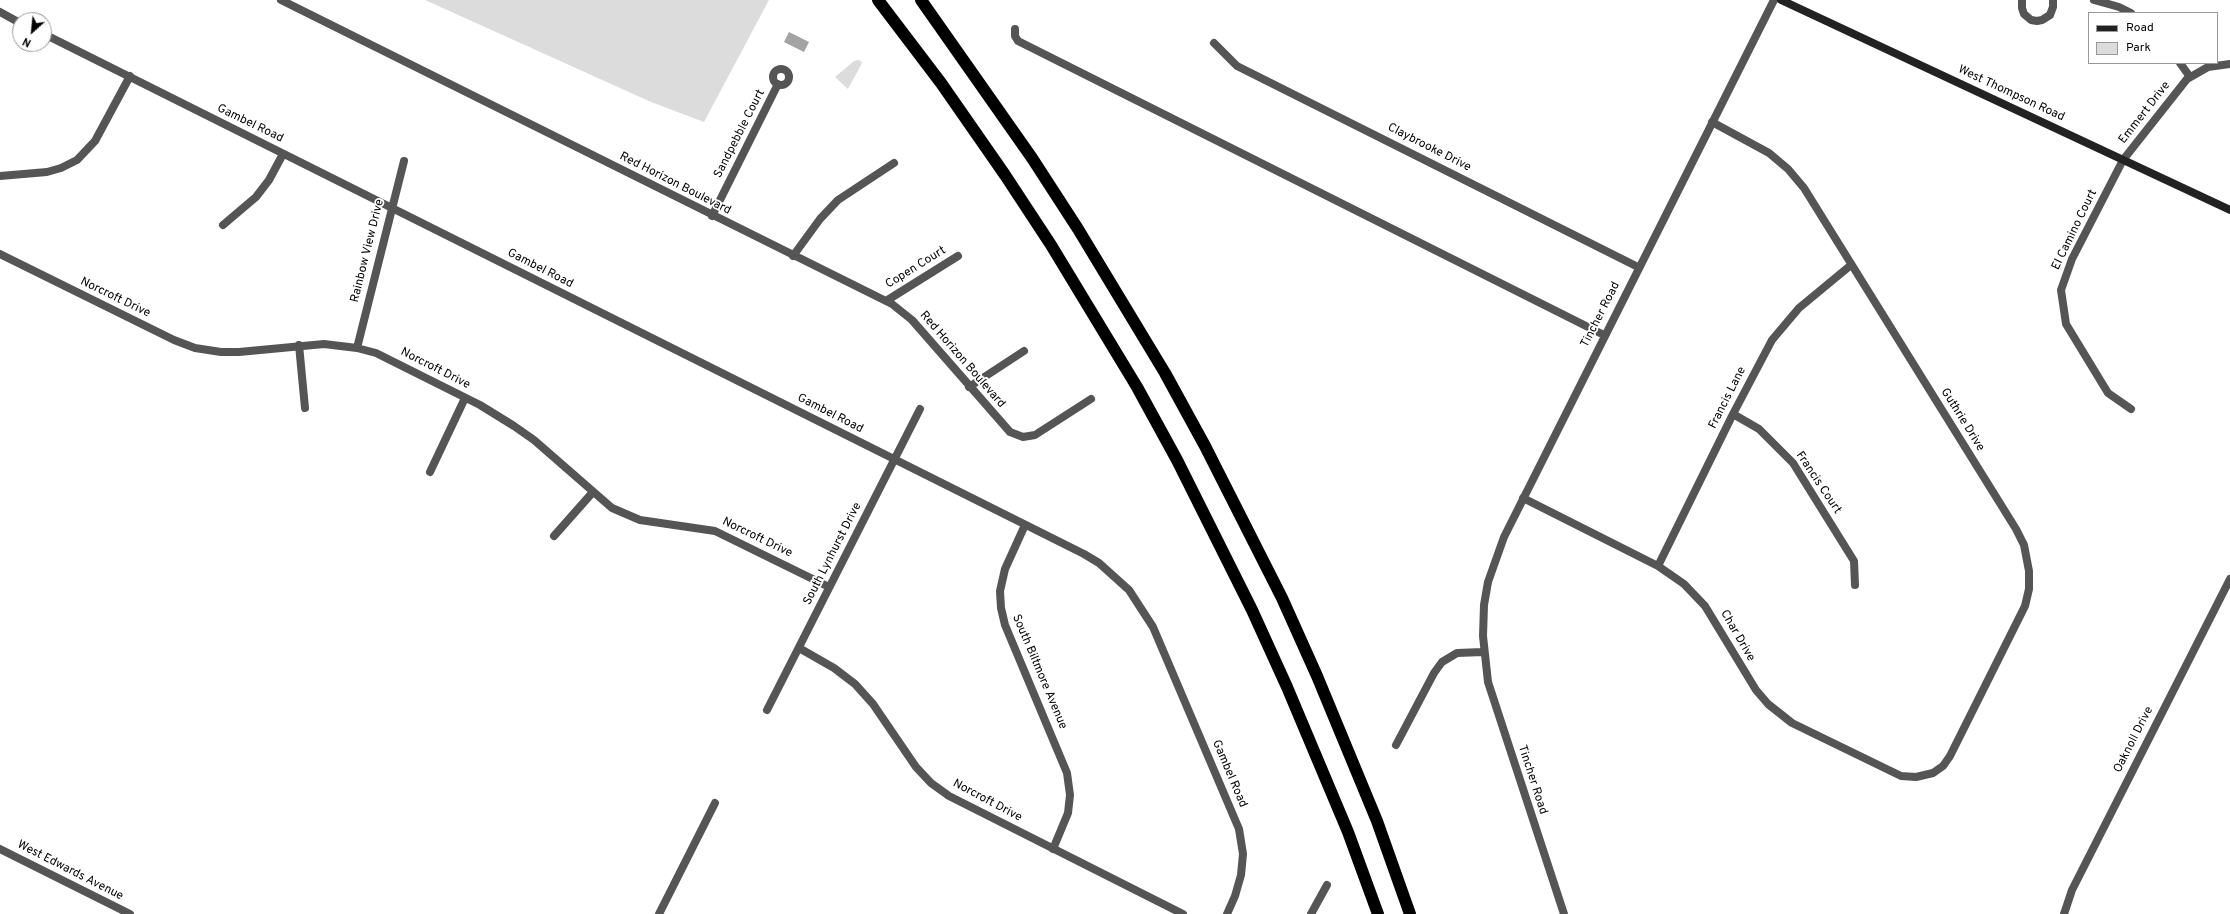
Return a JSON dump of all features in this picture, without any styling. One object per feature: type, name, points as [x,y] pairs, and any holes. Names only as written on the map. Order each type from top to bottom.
[{"type":"highway","points":[[878,0],[941,83],[1050,245],[1133,380],[1173,453],[1252,610],[1287,687],[1345,824],[1378,914]]},
{"type":"highway","points":[[921,0],[1028,153],[1078,229],[1165,373],[1205,446],[1282,598],[1317,676],[1377,821],[1410,914]]},
{"type":"main road","name":"West Thompson Road","points":[[1781,0],[2230,210]]},
{"type":"street","name":"Red Horizon Boulevard","points":[[281,0],[712,216],[886,301],[904,312],[1006,428],[1021,436],[1035,435],[1091,399]]},
{"type":"street","name":"Tincher Road","points":[[1564,914],[1492,699],[1483,652],[1484,613],[1490,574],[1500,546],[1523,498],[1638,267],[1774,0]]},
{"type":"street","points":[[2022,0],[2024,14],[2031,20],[2036,21],[2042,20],[2050,15],[2053,10],[2054,0]]},
{"type":"street","points":[[2094,0],[2129,12]]},
{"type":"street","points":[[0,12],[12,19]]},
{"type":"street","points":[[1015,29],[1015,36],[1018,41],[1604,336]]},
{"type":"street","name":"Gambel Road","points":[[52,38],[1084,554],[1119,580],[1134,597],[1149,619],[1239,829],[1243,854],[1241,875],[1235,896],[1227,914]]},
{"type":"street","name":"Claybrooke Drive","points":[[1214,43],[1237,66],[1638,267]]},
{"type":"street","points":[[2181,64],[2190,77]]},
{"type":"street","name":"Emmert Drive","points":[[2123,160],[2190,77],[2208,67],[2230,64]]},
{"type":"street","points":[[0,176],[47,172],[77,160],[95,141],[130,76]]},
{"type":"street","name":"Sandpebble Court","points":[[712,216],[778,84]]},
{"type":"street","name":"Guthrie Drive","points":[[1712,122],[1769,153],[1788,169],[1804,188],[2016,529],[2024,545],[2029,567],[2029,589],[2020,619],[1950,756],[1943,766],[1930,774]]},
{"type":"street","points":[[223,225],[256,197],[269,180],[283,154]]},
{"type":"street","name":"El Camino Court","points":[[2123,160],[2072,259],[2061,290],[2066,324],[2108,393],[2131,409]]},
{"type":"street","name":"Rainbow View Drive","points":[[357,348],[391,207],[404,161]]},
{"type":"street","points":[[793,256],[820,219],[838,200],[894,163]]},
{"type":"street","name":"Norcroft Drive","points":[[0,254],[174,340],[195,348],[226,352],[324,344],[357,348],[382,356],[466,398],[526,433],[612,508],[640,520],[702,528],[721,533],[829,588]]},
{"type":"street","name":"Copen Court","points":[[886,301],[958,256]]},
{"type":"street","name":"Francis Lane","points":[[1658,566],[1733,414],[1772,340],[1799,308],[1851,265]]},
{"type":"street","points":[[299,345],[305,408]]},
{"type":"street","points":[[969,387],[1024,351]]},
{"type":"street","points":[[430,472],[466,398]]},
{"type":"street","name":"South Lynhurst Drive","points":[[767,710],[920,409]]},
{"type":"street","name":"Francis Court","points":[[1733,414],[1759,429],[1793,463],[1854,561],[1855,584]]},
{"type":"street","points":[[554,536],[593,492]]},
{"type":"street","name":"Char Drive","points":[[1523,498],[1658,566],[1687,587],[1705,606],[1756,690],[1785,718],[1901,776],[1912,778],[1930,774]]},
{"type":"street","name":"South Biltmore Avenue","points":[[1025,525],[1004,573],[1000,591],[1001,608],[1005,625],[1067,773],[1070,795],[1068,813],[1053,849]]},
{"type":"street","name":"Oaknoll Drive","points":[[2064,914],[2072,890],[2230,579]]},
{"type":"street","name":"Norcroft Drive","points":[[799,648],[834,668],[855,684],[873,704],[916,767],[931,783],[956,801],[1183,914]]},
{"type":"street","points":[[1396,745],[1439,666],[1447,658],[1457,653],[1483,652]]},
{"type":"street","points":[[659,914],[715,803]]},
{"type":"street","name":"West Edwards Avenue","points":[[0,849],[130,914]]},
{"type":"street","points":[[1311,914],[1327,885]]},
{"type":"green space","points":[[425,0],[769,0],[704,122],[651,102]]},
{"type":"green space","points":[[859,60],[862,62],[861,65],[848,89],[835,77],[854,61]]},
{"type":"shaded area","points":[[789,32],[809,42],[804,52],[784,42]]}]
